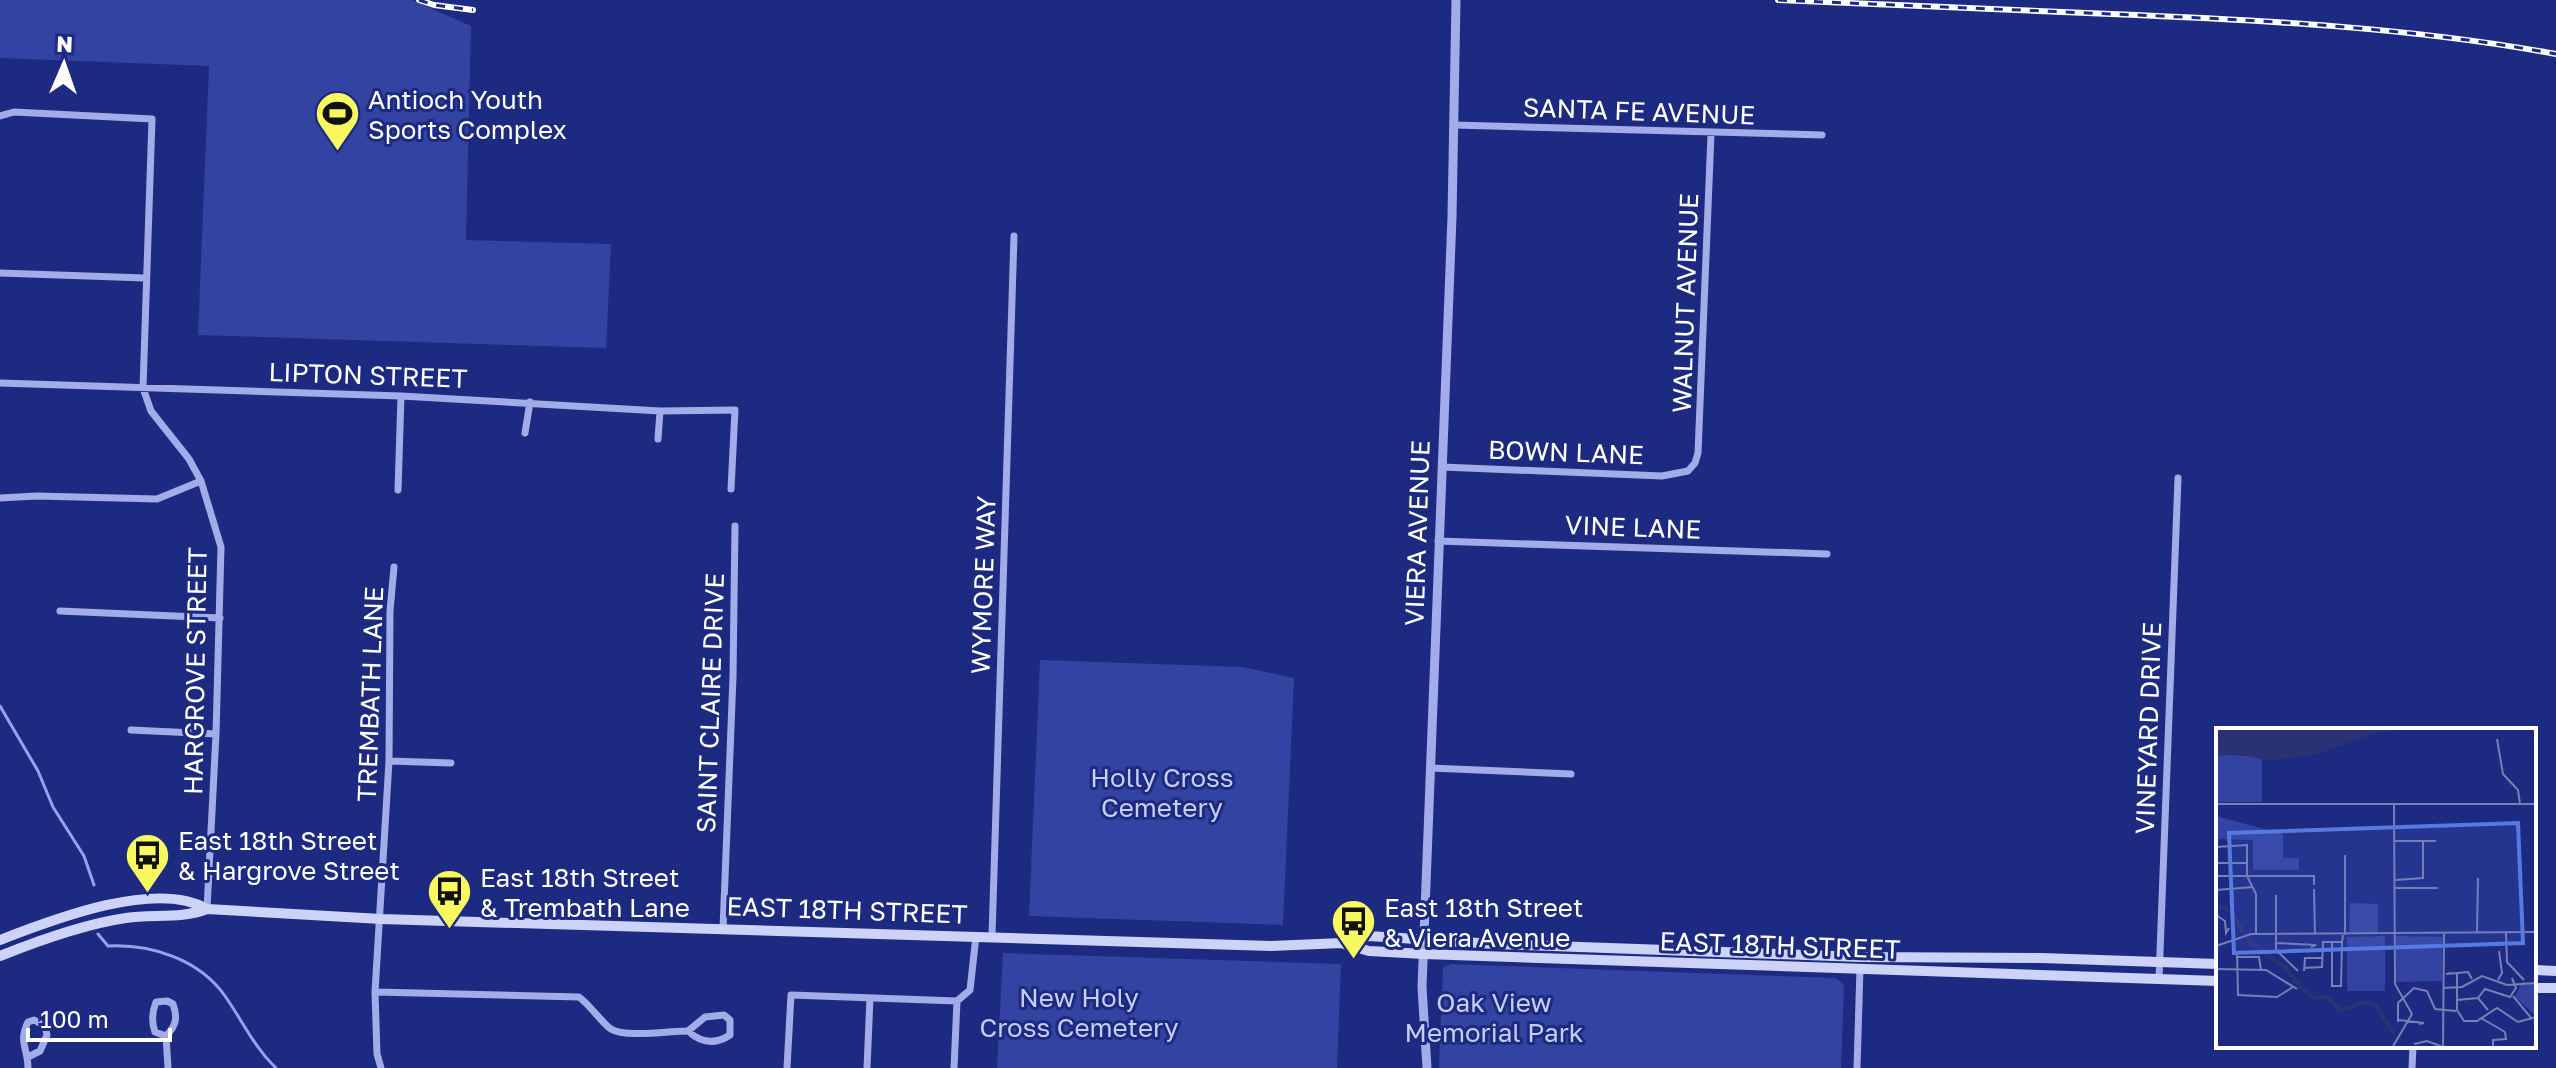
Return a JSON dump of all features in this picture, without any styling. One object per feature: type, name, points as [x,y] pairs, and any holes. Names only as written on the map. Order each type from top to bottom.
[{"type":"main road","name":"EAST 18TH STREET","points":[[0,940],[70,913],[110,904],[193,901],[207,909]]},
{"type":"main road","name":"EAST 18TH STREET","points":[[0,956],[43,940],[123,918],[192,915],[207,909],[381,919],[1271,946],[1342,943],[1369,936],[1495,944],[1861,957],[2216,964]]},
{"type":"main road","name":"EAST 18TH STREET","points":[[1342,943],[1369,951],[1424,954],[2216,981]]},
{"type":"main road","points":[[2536,970],[2556,971]]},
{"type":"street","name":"VIERA AVENUE","points":[[1427,1068],[1422,987],[1455,125],[1456,0]]},
{"type":"street","name":"HARGROVE STREET","points":[[0,116],[14,112],[152,119],[143,388],[151,411],[189,459],[201,481],[221,547],[207,909]]},
{"type":"street","name":"SANTA FE AVENUE","points":[[1455,125],[1822,135]]},
{"type":"street","name":"WALNUT AVENUE","points":[[1688,471],[1698,453],[1711,134]]},
{"type":"street","name":"WYMORE WAY","points":[[992,936],[1014,236]]},
{"type":"street","points":[[0,273],[145,278]]},
{"type":"street","name":"LIPTON STREET","points":[[0,383],[401,396],[660,411],[735,410],[731,489]]},
{"type":"street","points":[[398,490],[401,396]]},
{"type":"street","points":[[525,433],[530,402]]},
{"type":"street","points":[[658,439],[660,411]]},
{"type":"street","name":"BOWN LANE","points":[[1442,467],[1662,476],[1688,471]]},
{"type":"street","name":"VINEYARD DRIVE","points":[[2159,979],[2178,478]]},
{"type":"street","points":[[0,498],[157,499],[201,481]]},
{"type":"street","name":"SAINT CLAIRE DRIVE","points":[[723,929],[733,677],[735,526]]},
{"type":"street","name":"VINE LANE","points":[[1438,541],[1827,554]]},
{"type":"street","name":"TREMBATH LANE","points":[[381,1068],[377,1054],[375,992],[389,761],[390,611],[394,567]]},
{"type":"street","points":[[60,611],[220,618]]},
{"type":"street","points":[[131,730],[216,734]]},
{"type":"street","points":[[389,761],[451,763]]},
{"type":"street","points":[[1430,768],[1571,774]]},
{"type":"street","points":[[787,1068],[791,995],[957,1001],[970,990],[976,936]]},
{"type":"street","points":[[1857,1068],[1861,957]]},
{"type":"street","points":[[375,992],[579,997],[611,1029],[625,1032],[688,1031],[705,1017],[724,1015],[730,1020],[730,1035],[722,1040],[708,1042],[695,1038],[688,1031]]},
{"type":"street","points":[[867,1068],[870,998]]},
{"type":"street","points":[[954,1068],[957,1001]]},
{"type":"street","points":[[166,1036],[155,1032],[152,1025],[156,1002],[173,1004],[176,1014],[174,1028],[166,1036],[168,1068]]},
{"type":"street","points":[[28,1057],[40,1051],[47,1035],[45,1026],[34,1020],[28,1022],[22,1042],[28,1057],[28,1068]]},
{"type":"street","points":[[2412,1068],[2413,1048]]},
{"type":"green space","name":"Antioch Youth Sports Complex","points":[[0,0],[412,0],[471,26],[466,240],[611,244],[606,348],[198,335],[209,66],[0,58]]},
{"type":"green space","name":"Holly Cross Cemetery","points":[[1040,660],[1243,667],[1294,678],[1283,925],[1029,916]]},
{"type":"green space","name":"New Holy Cross Cemetery","points":[[1003,953],[1341,964],[1337,1068],[997,1068]]},
{"type":"green space","name":"Oak View Memorial Park","points":[[1452,964],[1836,978],[1844,985],[1841,1068],[1439,1068],[1443,967]]},
{"type":"waterway","points":[[0,706],[38,771],[53,807],[84,856],[94,885]]},
{"type":"waterway","points":[[98,934],[108,946],[157,951],[202,972],[225,996],[276,1068]]},
{"type":"railway","points":[[419,0],[473,10]]},
{"type":"railway","points":[[1778,0],[2278,22],[2445,37],[2556,54]]},
{"type":"place","name":"Antioch Youth Sports Complex","points":[[337,153]]},
{"type":"place","name":"East 18th Street & Hargrove Street","points":[[147,894]]},
{"type":"place","name":"East 18th Street & Trembath Lane","points":[[449,931]]},
{"type":"place","name":"East 18th Street & Viera Avenue","points":[[1353,961]]}]
